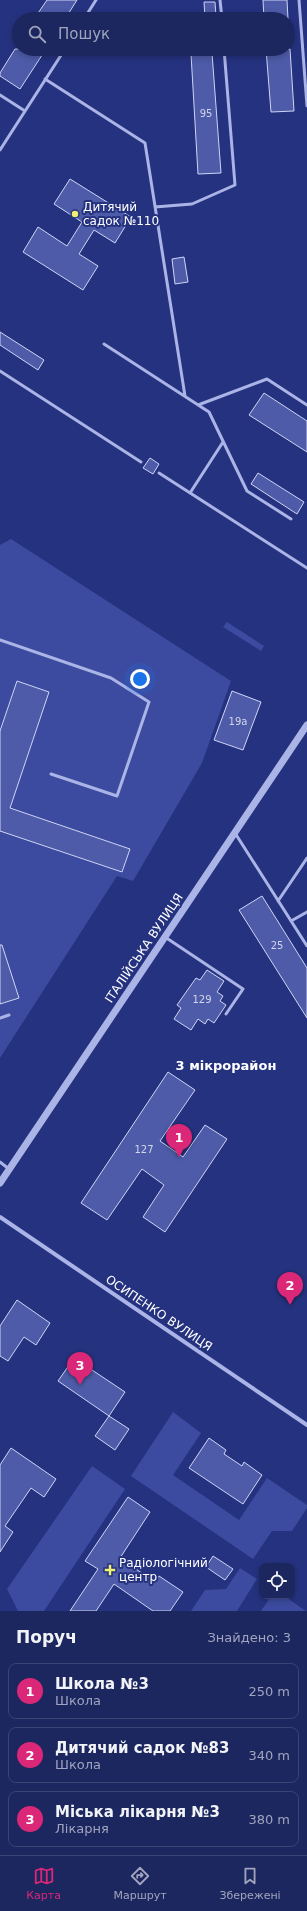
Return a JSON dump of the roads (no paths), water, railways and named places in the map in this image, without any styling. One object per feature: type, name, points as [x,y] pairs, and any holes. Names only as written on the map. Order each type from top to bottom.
[{"type":"street","name":"ІТАЛІЙСЬКА ВУЛИЦЯ","points":[[0,1183],[307,725]]},
{"type":"street","name":"ОСИПЕНКО ВУЛИЦЯ","points":[[0,1217],[307,1425]]},
{"type":"lane","points":[[88,12],[96,0]]},
{"type":"lane","points":[[220,0],[221,12]]},
{"type":"lane","points":[[300,0],[307,106]]},
{"type":"lane","points":[[0,150],[60,56]]},
{"type":"lane","points":[[155,207],[192,204],[235,185],[225,56]]},
{"type":"lane","points":[[45,79],[145,143],[184,396]]},
{"type":"lane","points":[[0,95],[25,111]]},
{"type":"lane","points":[[104,344],[209,412],[247,491],[291,519]]},
{"type":"lane","points":[[0,371],[141,462]]},
{"type":"lane","points":[[198,405],[267,379],[307,405]]},
{"type":"lane","points":[[190,493],[223,442]]},
{"type":"lane","points":[[159,473],[307,568]]},
{"type":"lane","points":[[0,640],[111,678],[149,702],[117,796],[51,774]]},
{"type":"lane","points":[[235,832],[307,946]]},
{"type":"lane","points":[[278,901],[307,858]]},
{"type":"lane","points":[[291,921],[307,912]]},
{"type":"lane","points":[[165,937],[243,989],[226,1014]]},
{"type":"lane","points":[[0,1018],[9,1015]]},
{"type":"lane","points":[[0,1162],[10,1169]]},
{"type":"place","name":"Дитячий садок №110","points":[[75,214]]},
{"type":"place","name":"Школа №3","points":[[179,1157]]},
{"type":"place","name":"Дитячий садок №83","points":[[290,1305]]},
{"type":"place","name":"Міська лікарня №3","points":[[80,1385]]},
{"type":"place","name":"Радіологічний центр","points":[[110,1570]]},
{"type":"district","name":"3 мікрорайон","points":[[226,1065]]}]
